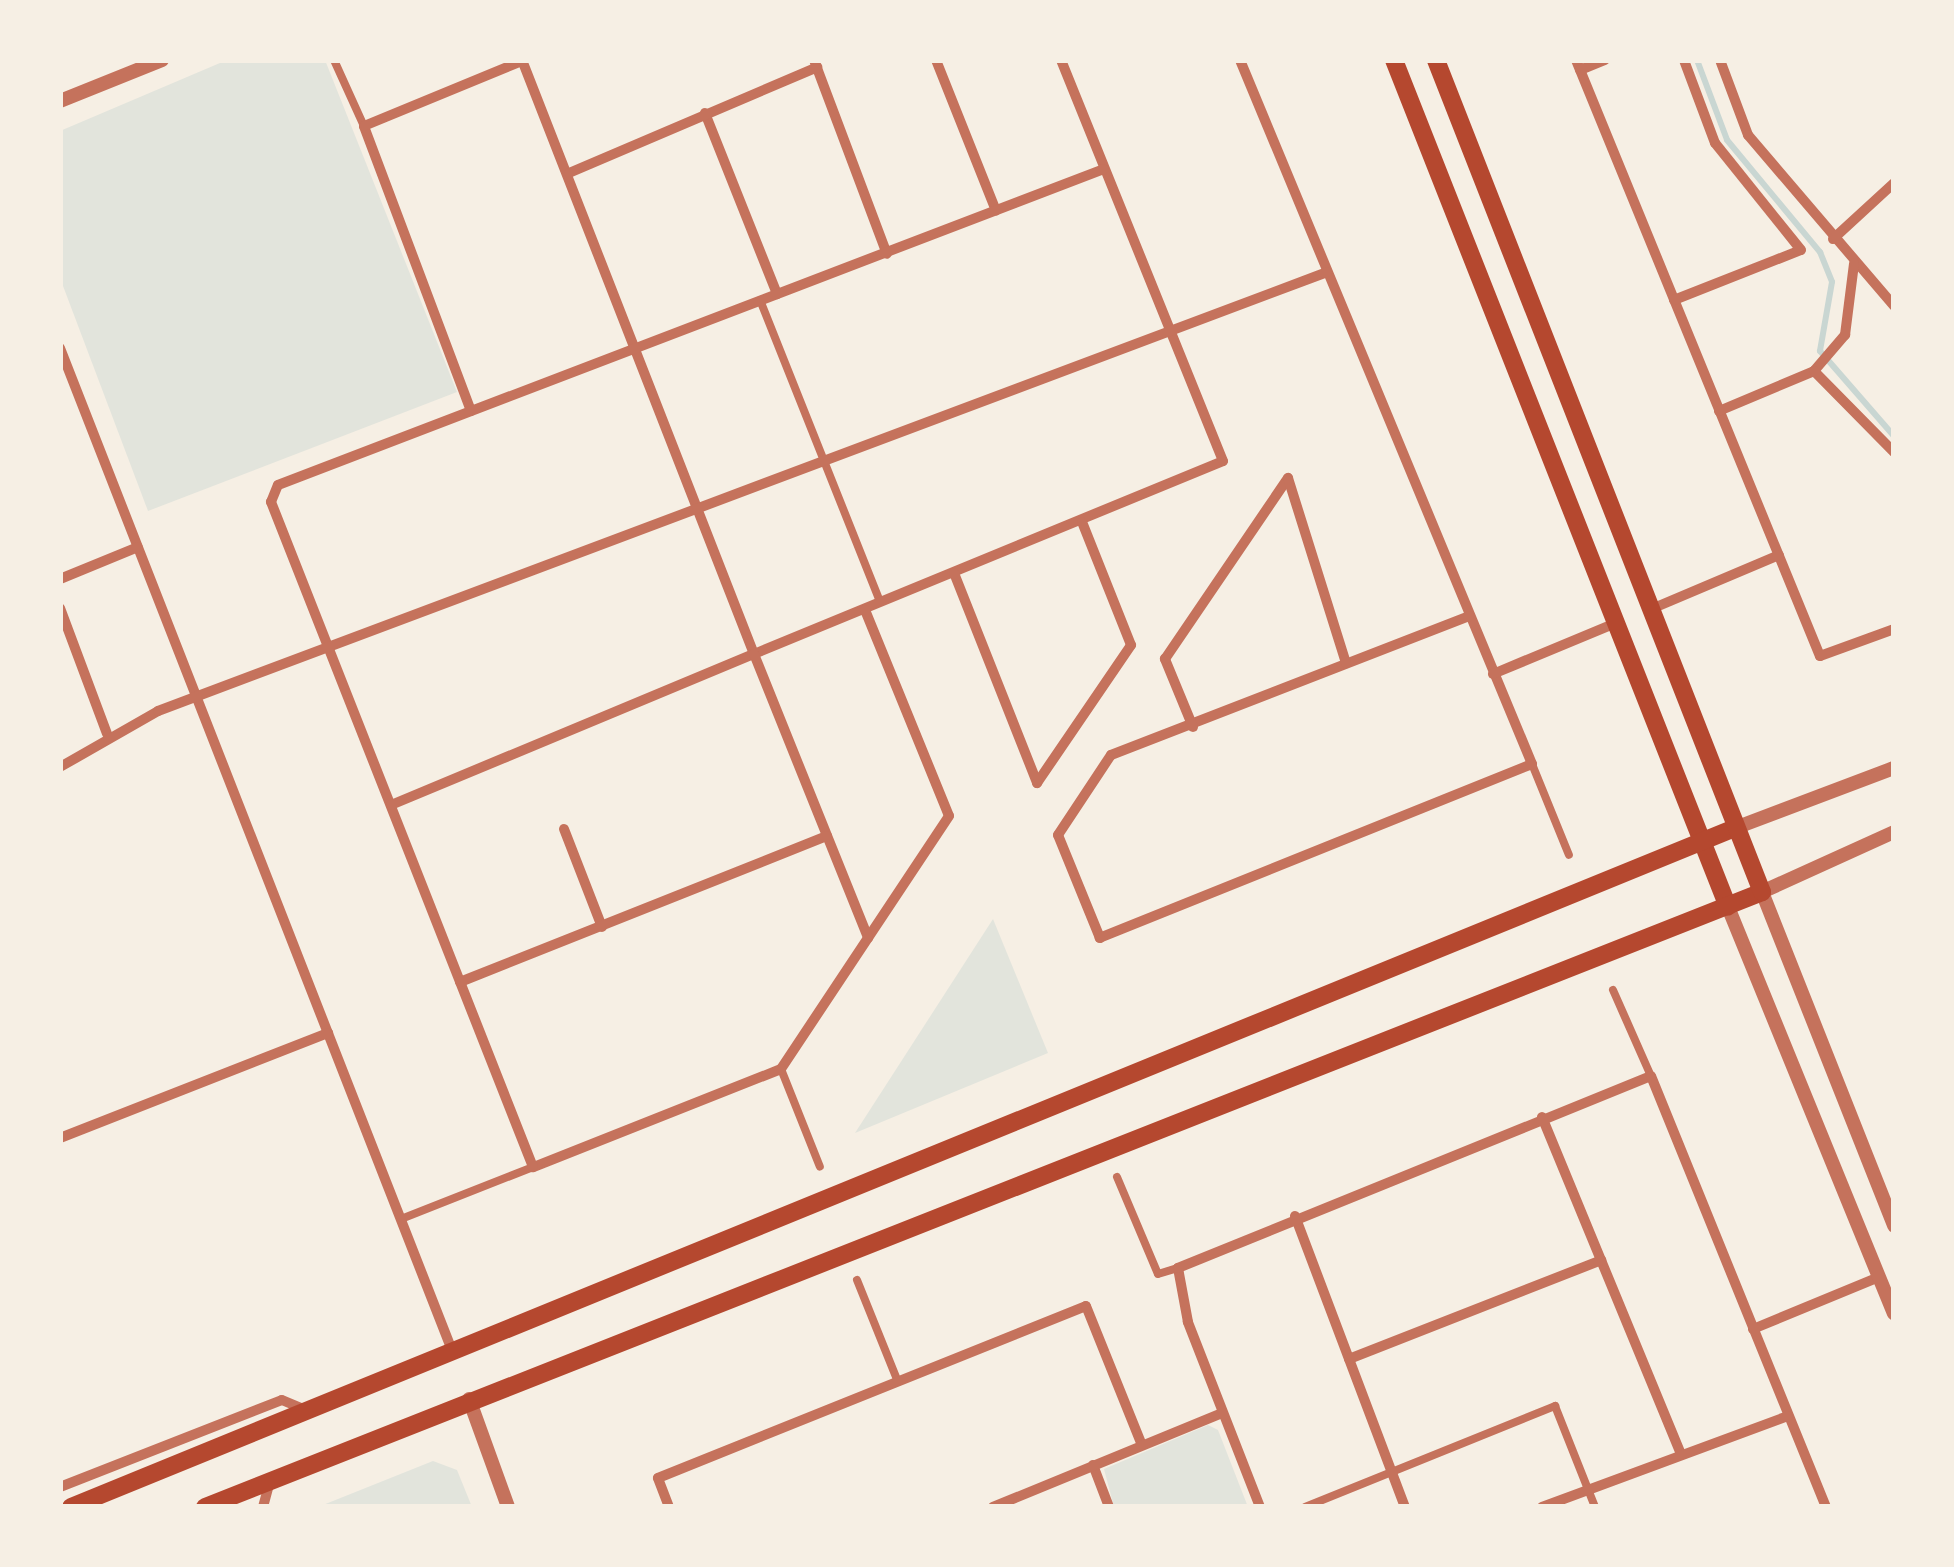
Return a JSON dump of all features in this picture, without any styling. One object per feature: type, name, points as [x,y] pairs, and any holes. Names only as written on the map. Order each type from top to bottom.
[{"type":"highway","points":[[1394,60],[1728,907]]},
{"type":"highway","points":[[206,1507],[469,1399],[1762,892],[1436,60]]},
{"type":"highway","points":[[70,1507],[1735,828]]},
{"type":"street","points":[[60,101],[162,60]]},
{"type":"street","points":[[334,60],[364,126],[471,411]]},
{"type":"street","points":[[364,126],[522,60],[868,938]]},
{"type":"street","points":[[936,60],[996,211]]},
{"type":"street","points":[[391,805],[1223,461],[1061,60]]},
{"type":"street","points":[[1240,60],[1569,855]]},
{"type":"street","points":[[1604,60],[1578,65],[1820,656],[1894,629]]},
{"type":"street","points":[[1674,300],[1801,250],[1714,143],[1684,60]]},
{"type":"street","points":[[1720,60],[1748,135],[1854,264],[1893,302]]},
{"type":"street","points":[[569,173],[816,63],[887,254]]},
{"type":"street","points":[[705,112],[777,294]]},
{"type":"street","points":[[533,1167],[271,502],[278,484],[1104,169]]},
{"type":"street","points":[[1832,238],[1894,183]]},
{"type":"street","points":[[1719,411],[1814,371],[1845,335],[1854,264]]},
{"type":"street","points":[[60,767],[107,734],[198,696],[697,508],[822,456],[1327,272]]},
{"type":"street","points":[[760,301],[880,604]]},
{"type":"street","points":[[60,348],[452,1352]]},
{"type":"street","points":[[1814,371],[1894,452]]},
{"type":"street","points":[[1193,727],[1165,659],[1288,478],[1346,663]]},
{"type":"street","points":[[954,573],[1037,783],[1131,645],[1082,522]]},
{"type":"street","points":[[60,579],[138,547]]},
{"type":"street","points":[[1648,610],[1779,555]]},
{"type":"street","points":[[60,608],[107,734]]},
{"type":"street","points":[[400,1219],[781,1069],[949,816],[865,610]]},
{"type":"street","points":[[1469,616],[1112,755],[1058,836],[1100,938],[1532,764]]},
{"type":"street","points":[[1493,674],[1613,624]]},
{"type":"street","points":[[1735,828],[1894,768]]},
{"type":"street","points":[[564,829],[602,927]]},
{"type":"street","points":[[1894,832],[1762,892],[1894,1226]]},
{"type":"street","points":[[460,982],[826,836]]},
{"type":"street","points":[[1728,907],[1894,1313]]},
{"type":"street","points":[[1613,989],[1826,1507]]},
{"type":"street","points":[[60,1138],[328,1033]]},
{"type":"street","points":[[781,1069],[820,1167]]},
{"type":"street","points":[[1117,1177],[1158,1274],[1652,1076]]},
{"type":"street","points":[[1542,1118],[1681,1455]]},
{"type":"street","points":[[1295,1216],[1405,1507]]},
{"type":"street","points":[[1349,1359],[1601,1260]]},
{"type":"street","points":[[1178,1268],[1222,1414],[1260,1507]]},
{"type":"street","points":[[1753,1329],[1880,1277]]},
{"type":"street","points":[[857,1280],[898,1382]]},
{"type":"street","points":[[669,1507],[658,1478],[1086,1306],[1142,1445]]},
{"type":"street","points":[[469,1399],[508,1507]]},
{"type":"street","points":[[60,1487],[282,1400],[311,1412]]},
{"type":"street","points":[[1305,1507],[1555,1406],[1595,1507]]},
{"type":"street","points":[[993,1507],[1222,1414]]},
{"type":"street","points":[[1542,1507],[1788,1416]]},
{"type":"street","points":[[1094,1465],[1109,1507]]},
{"type":"street","points":[[263,1507],[270,1481]]},
{"type":"shaded area","points":[[227,60],[325,60],[457,392],[148,511],[60,278],[60,131]]},
{"type":"shaded area","points":[[993,919],[1048,1053],[855,1133]]},
{"type":"shaded area","points":[[1208,1425],[1218,1430],[1248,1507],[1114,1507],[1104,1469]]},
{"type":"shaded area","points":[[433,1461],[457,1470],[472,1507],[318,1507]]},
{"type":"waterway","points":[[1697,60],[1727,140],[1820,252],[1832,282],[1820,351],[1894,436]]}]
